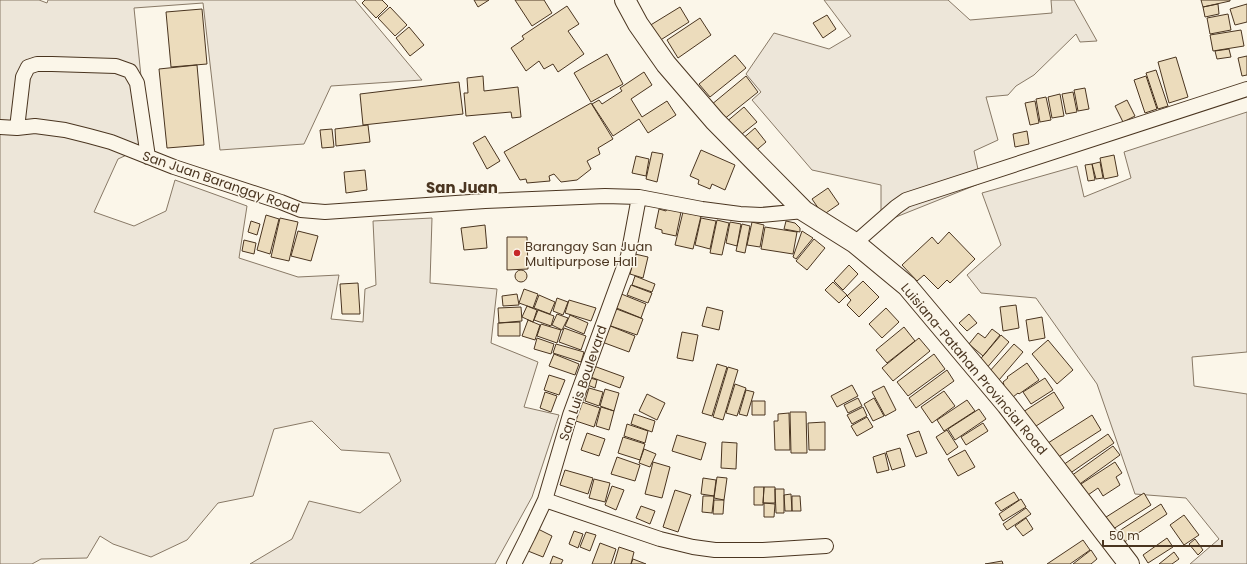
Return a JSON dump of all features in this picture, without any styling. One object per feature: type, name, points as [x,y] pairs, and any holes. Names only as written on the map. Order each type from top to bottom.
[{"type":"street","name":"Luisiana-Patahan Provincial Road","points":[[625,0],[638,24],[666,64],[715,121],[804,211],[855,243],[907,286],[1007,405],[1129,564]]},
{"type":"street","points":[[16,128],[23,77],[28,67],[37,64],[116,66],[130,71],[137,83],[148,157]]},
{"type":"street","points":[[855,243],[906,200],[1247,89]]},
{"type":"street","name":"San Juan Barangay Road","points":[[0,127],[16,128],[35,126],[65,130],[111,142],[174,167],[301,210],[325,212],[485,201],[605,196],[639,197],[702,209],[740,214],[761,215],[804,211]]},
{"type":"street","name":"San Luis Boulevard","points":[[514,564],[545,500],[570,415],[628,256],[639,197]]},
{"type":"street","points":[[545,500],[660,538],[693,547],[723,550],[762,550],[826,546]]},
{"type":"shaded area","points":[[0,0],[39,0],[47,3],[48,0],[355,0],[422,80],[331,86],[304,144],[220,150],[203,3],[134,8],[148,145],[118,159],[94,212],[134,226],[166,211],[175,180],[247,206],[239,258],[298,277],[339,275],[331,319],[363,322],[365,289],[376,285],[373,221],[432,218],[430,283],[497,289],[491,343],[538,362],[524,407],[559,415],[532,497],[495,564],[250,564],[292,539],[309,501],[360,513],[401,481],[389,453],[341,450],[312,421],[274,429],[253,496],[218,503],[187,540],[151,557],[113,544],[100,536],[87,558],[41,559],[32,564],[0,564]]},
{"type":"shaded area","points":[[824,0],[948,0],[970,20],[1052,13],[1051,0],[1074,0],[1097,41],[1080,42],[1076,34],[1034,75],[1016,86],[1008,95],[986,97],[998,140],[974,151],[981,183],[881,223],[881,185],[812,170],[752,100],[761,92],[746,74],[774,33],[829,49],[851,36]]},
{"type":"shaded area","points":[[1247,112],[1247,352],[1192,357],[1194,386],[1247,394],[1247,564],[1190,564],[1219,539],[1186,498],[1135,494],[1097,384],[1036,298],[981,293],[967,275],[1001,245],[982,193],[1077,166],[1084,197],[1131,178],[1124,152]]},
{"type":"building","points":[[365,0],[382,0],[388,6],[376,18],[362,3]]},
{"type":"building","points":[[474,0],[489,0],[478,7]]},
{"type":"building","points":[[515,0],[544,0],[552,13],[532,26]]},
{"type":"building","points":[[1201,0],[1230,0],[1230,1],[1203,7]]},
{"type":"building","points":[[1218,4],[1219,14],[1205,17],[1203,7]]},
{"type":"building","points":[[1247,4],[1247,22],[1235,25],[1230,9]]},
{"type":"building","points":[[567,6],[579,24],[568,31],[584,54],[558,72],[553,64],[544,69],[539,61],[526,71],[511,48],[524,39],[522,36]]},
{"type":"building","points":[[390,7],[407,25],[395,36],[378,18]]},
{"type":"building","points":[[680,7],[689,22],[659,41],[649,26]]},
{"type":"building","points":[[202,9],[207,64],[171,67],[166,12]]},
{"type":"building","points":[[1228,14],[1231,30],[1210,34],[1207,18]]},
{"type":"building","points":[[827,15],[836,29],[823,38],[813,23]]},
{"type":"building","points":[[700,18],[711,35],[678,58],[667,40]]},
{"type":"building","points":[[409,27],[424,45],[410,56],[396,38]]},
{"type":"building","points":[[1241,30],[1244,46],[1213,51],[1210,35]]},
{"type":"building","points":[[1229,49],[1231,57],[1217,59],[1215,51]]},
{"type":"building","points":[[607,54],[623,84],[591,102],[574,73]]},
{"type":"building","points":[[735,55],[746,68],[710,97],[699,84]]},
{"type":"building","points":[[1247,56],[1247,75],[1242,76],[1238,58]]},
{"type":"building","points":[[1176,57],[1188,97],[1169,103],[1158,62]]},
{"type":"building","points":[[197,65],[204,145],[167,148],[159,69]]},
{"type":"building","points":[[1156,70],[1168,106],[1158,109],[1146,73]]},
{"type":"building","points":[[644,72],[652,85],[631,99],[642,117],[667,101],[676,115],[648,133],[639,119],[613,136],[592,104],[599,100],[602,104],[622,91],[620,88]]},
{"type":"building","points":[[483,76],[484,91],[518,87],[521,117],[512,118],[511,112],[466,116],[464,93],[468,93],[467,78]]},
{"type":"building","points":[[746,76],[758,92],[723,120],[711,105]]},
{"type":"building","points":[[1146,76],[1157,109],[1145,113],[1134,80]]},
{"type":"building","points":[[459,82],[463,114],[363,125],[360,94]]},
{"type":"building","points":[[1085,88],[1089,109],[1078,111],[1074,90]]},
{"type":"building","points":[[1073,92],[1077,112],[1066,114],[1062,94]]},
{"type":"building","points":[[1060,94],[1064,116],[1052,118],[1048,97]]},
{"type":"building","points":[[1046,97],[1051,120],[1040,122],[1036,99]]},
{"type":"building","points":[[1127,100],[1135,116],[1123,122],[1115,106]]},
{"type":"building","points":[[1035,101],[1039,123],[1030,125],[1025,103]]},
{"type":"building","points":[[591,103],[613,139],[598,148],[600,154],[587,161],[591,169],[577,180],[561,182],[554,174],[549,176],[550,181],[527,183],[526,179],[520,180],[504,152]]},
{"type":"building","points":[[744,107],[757,122],[737,138],[725,123]]},
{"type":"building","points":[[368,125],[370,142],[336,146],[335,129]]},
{"type":"building","points":[[755,128],[766,142],[752,154],[741,140]]},
{"type":"building","points":[[332,129],[334,147],[322,148],[320,130]]},
{"type":"building","points":[[1027,131],[1029,144],[1015,147],[1013,134]]},
{"type":"building","points":[[485,136],[500,161],[487,169],[473,143]]},
{"type":"building","points":[[701,150],[735,165],[725,190],[712,184],[710,189],[698,184],[699,180],[690,176]]},
{"type":"building","points":[[652,152],[663,154],[657,182],[646,179]]},
{"type":"building","points":[[1114,155],[1118,176],[1104,179],[1100,158]]},
{"type":"building","points":[[636,156],[649,159],[646,176],[632,173]]},
{"type":"building","points":[[1100,162],[1103,178],[1096,179],[1092,164]]},
{"type":"building","points":[[1092,164],[1095,180],[1088,181],[1085,165]]},
{"type":"building","points":[[365,170],[367,190],[346,193],[344,172]]},
{"type":"building","points":[[828,188],[839,204],[823,215],[812,199]]},
{"type":"building","points":[[659,209],[681,212],[676,236],[662,233],[662,230],[655,228]]},
{"type":"building","points":[[683,212],[701,216],[693,249],[675,245]]},
{"type":"building","points":[[266,215],[279,219],[270,254],[257,250]]},
{"type":"building","points":[[280,218],[298,222],[289,261],[271,257]]},
{"type":"building","points":[[701,218],[716,221],[710,249],[695,245]]},
{"type":"building","points":[[717,220],[729,223],[722,255],[710,253]]},
{"type":"building","points":[[251,221],[260,224],[257,235],[248,232]]},
{"type":"building","points":[[786,221],[795,223],[800,228],[800,232],[784,229]]},
{"type":"building","points":[[730,222],[741,224],[737,246],[726,243]]},
{"type":"building","points":[[752,222],[764,225],[760,247],[747,245]]},
{"type":"building","points":[[742,224],[750,226],[745,253],[736,251]]},
{"type":"building","points":[[485,225],[487,248],[464,250],[461,228]]},
{"type":"building","points":[[765,227],[797,232],[793,254],[761,249]]},
{"type":"building","points":[[298,231],[318,236],[311,261],[291,256]]},
{"type":"building","points":[[802,231],[813,238],[796,259],[793,257]]},
{"type":"building","points":[[949,232],[975,259],[950,283],[947,280],[938,289],[924,275],[917,281],[902,265],[932,237],[938,244]]},
{"type":"building","name":"Barangay San Juan Multipurpose Hall","points":[[507,237],[527,237],[528,269],[507,270]]},
{"type":"building","points":[[814,239],[825,248],[807,270],[796,261]]},
{"type":"building","points":[[244,240],[256,243],[254,254],[242,251]]},
{"type":"building","points":[[635,254],[648,257],[643,278],[630,274]]},
{"type":"building","points":[[849,265],[858,274],[843,290],[834,281]]},
{"type":"building","points":[[521,270],[525,272],[527,276],[525,280],[521,282],[517,280],[515,276],[517,272]]},
{"type":"building","points":[[635,276],[655,284],[652,292],[632,285]]},
{"type":"building","points":[[863,281],[879,297],[859,317],[847,305],[851,300],[847,296]]},
{"type":"building","points":[[833,282],[847,295],[839,303],[825,290]]},
{"type":"building","points":[[358,283],[360,314],[342,314],[340,284]]},
{"type":"building","points":[[631,285],[652,293],[648,303],[627,295]]},
{"type":"building","points":[[524,289],[538,294],[533,308],[519,303]]},
{"type":"building","points":[[619,293],[646,304],[641,318],[614,307]]},
{"type":"building","points":[[517,294],[519,305],[503,306],[502,296]]},
{"type":"building","points":[[539,295],[555,302],[550,314],[534,308]]},
{"type":"building","points":[[557,298],[568,302],[563,315],[553,311]]},
{"type":"building","points":[[569,300],[596,308],[591,321],[565,313]]},
{"type":"building","points":[[1016,305],[1019,328],[1003,331],[1000,307]]},
{"type":"building","points":[[527,306],[537,310],[533,322],[522,317]]},
{"type":"building","points":[[521,307],[522,321],[499,323],[498,308]]},
{"type":"building","points":[[707,307],[723,311],[719,330],[702,326]]},
{"type":"building","points":[[614,308],[643,319],[637,335],[608,325]]},
{"type":"building","points":[[886,308],[899,322],[882,338],[869,324]]},
{"type":"building","points":[[538,310],[554,316],[551,326],[534,320]]},
{"type":"building","points":[[557,314],[568,318],[562,330],[552,325]]},
{"type":"building","points":[[969,314],[977,323],[967,331],[959,323]]},
{"type":"building","points":[[570,315],[588,323],[584,334],[565,326]]},
{"type":"building","points":[[1042,317],[1045,338],[1029,341],[1026,320]]},
{"type":"building","points":[[528,320],[540,325],[535,340],[522,336]]},
{"type":"building","points":[[520,322],[520,336],[498,336],[498,323]]},
{"type":"building","points":[[541,324],[561,330],[557,343],[537,336]]},
{"type":"building","points":[[608,325],[635,336],[629,352],[602,342]]},
{"type":"building","points":[[904,327],[915,341],[887,363],[876,350]]},
{"type":"building","points":[[564,328],[586,336],[581,350],[559,342]]},
{"type":"building","points":[[992,329],[1000,335],[983,356],[969,344],[978,333],[985,338]]},
{"type":"building","points":[[682,332],[698,335],[693,361],[677,358]]},
{"type":"building","points":[[1001,335],[1009,342],[985,370],[977,363]]},
{"type":"building","points":[[537,338],[554,344],[551,354],[534,349]]},
{"type":"building","points":[[919,338],[930,351],[893,381],[882,368]]},
{"type":"building","points":[[1048,340],[1073,370],[1057,384],[1032,354]]},
{"type":"building","points":[[556,344],[584,352],[581,362],[553,353]]},
{"type":"building","points":[[1014,344],[1023,352],[999,380],[989,372]]},
{"type":"building","points":[[554,354],[579,364],[575,375],[549,366]]},
{"type":"building","points":[[934,354],[945,369],[908,396],[897,382]]},
{"type":"building","points":[[1027,363],[1039,380],[1013,397],[1001,387],[1004,385],[1003,382],[1008,378],[1007,377]]},
{"type":"building","points":[[717,364],[727,367],[712,416],[702,413]]},
{"type":"building","points":[[591,365],[624,377],[620,388],[588,376]]},
{"type":"building","points":[[728,367],[738,370],[723,420],[713,417]]},
{"type":"building","points":[[947,370],[954,381],[916,408],[909,398]]},
{"type":"building","points":[[549,375],[565,380],[559,395],[544,390]]},
{"type":"building","points":[[587,377],[597,380],[595,388],[585,384]]},
{"type":"building","points":[[1045,378],[1053,390],[1031,404],[1023,392]]},
{"type":"building","points":[[735,384],[746,388],[737,416],[726,413]]},
{"type":"building","points":[[852,385],[858,396],[837,407],[831,396]]},
{"type":"building","points":[[884,386],[896,410],[885,416],[872,392]]},
{"type":"building","points":[[589,388],[603,392],[599,406],[585,401]]},
{"type":"building","points":[[605,389],[619,393],[614,411],[600,406]]},
{"type":"building","points":[[746,390],[754,392],[747,416],[739,414]]},
{"type":"building","points":[[944,391],[955,406],[932,423],[921,407]]},
{"type":"building","points":[[545,392],[557,396],[551,412],[540,408]]},
{"type":"building","points":[[1054,392],[1064,408],[1033,428],[1023,412]]},
{"type":"building","points":[[647,394],[665,403],[657,420],[639,411]]},
{"type":"building","points":[[858,398],[862,406],[848,413],[844,405]]},
{"type":"building","points":[[874,398],[884,416],[873,421],[864,404]]},
{"type":"building","points":[[967,400],[975,411],[944,431],[937,420]]},
{"type":"building","points":[[579,401],[600,408],[594,427],[573,420]]},
{"type":"building","points":[[752,401],[765,401],[765,415],[752,415]]},
{"type":"building","points":[[601,407],[614,411],[609,430],[596,426]]},
{"type":"building","points":[[863,407],[867,416],[852,424],[847,415]]},
{"type":"building","points":[[979,409],[986,419],[955,440],[948,429]]},
{"type":"building","points":[[790,412],[806,412],[807,453],[791,453]]},
{"type":"building","points":[[789,413],[790,450],[775,450],[774,421],[778,421],[778,414]]},
{"type":"building","points":[[634,414],[655,421],[652,432],[631,424]]},
{"type":"building","points":[[1092,415],[1101,430],[1057,458],[1048,443]]},
{"type":"building","points":[[867,417],[873,427],[857,436],[851,426]]},
{"type":"building","points":[[825,422],[825,450],[809,450],[808,423]]},
{"type":"building","points":[[983,423],[988,431],[966,445],[961,437]]},
{"type":"building","points":[[627,424],[648,431],[645,443],[624,436]]},
{"type":"building","points":[[947,430],[958,447],[947,455],[936,437]]},
{"type":"building","points":[[919,431],[927,453],[916,457],[907,435]]},
{"type":"building","points":[[587,433],[605,439],[599,456],[581,450]]},
{"type":"building","points":[[1108,434],[1114,443],[1069,474],[1063,465]]},
{"type":"building","points":[[677,435],[706,443],[701,460],[672,451]]},
{"type":"building","points":[[623,437],[645,444],[640,460],[618,453]]},
{"type":"building","points":[[722,442],[737,443],[736,469],[721,468]]},
{"type":"building","points":[[1113,446],[1120,455],[1077,486],[1071,476]]},
{"type":"building","points":[[900,448],[905,466],[892,470],[886,452]]},
{"type":"building","points":[[644,449],[656,454],[650,467],[639,463]]},
{"type":"building","points":[[965,450],[975,467],[958,476],[948,459]]},
{"type":"building","points":[[885,453],[889,470],[877,473],[873,457]]},
{"type":"building","points":[[617,457],[640,465],[635,481],[611,474]]},
{"type":"building","points":[[653,462],[670,467],[662,498],[645,494]]},
{"type":"building","points":[[1115,462],[1122,473],[1116,477],[1120,485],[1103,496],[1098,488],[1088,495],[1081,484]]},
{"type":"building","points":[[565,470],[593,478],[588,494],[560,485]]},
{"type":"building","points":[[717,477],[727,478],[724,500],[714,498]]},
{"type":"building","points":[[703,478],[716,480],[714,496],[701,494]]},
{"type":"building","points":[[594,479],[610,483],[605,502],[589,498]]},
{"type":"building","points":[[612,486],[624,490],[616,510],[605,505]]},
{"type":"building","points":[[754,487],[764,487],[763,505],[754,505]]},
{"type":"building","points":[[764,487],[775,487],[775,503],[763,503]]},
{"type":"building","points":[[775,489],[784,489],[784,513],[776,513]]},
{"type":"building","points":[[675,490],[691,495],[678,532],[663,527]]},
{"type":"building","points":[[1014,492],[1019,500],[1001,511],[995,503]]},
{"type":"building","points":[[1144,493],[1151,505],[1110,531],[1103,519]]},
{"type":"building","points":[[791,494],[792,511],[785,511],[784,495]]},
{"type":"building","points":[[703,496],[714,496],[712,513],[702,512]]},
{"type":"building","points":[[792,496],[800,496],[801,511],[792,511]]},
{"type":"building","points":[[1021,499],[1026,507],[1003,521],[999,514]]},
{"type":"building","points":[[714,500],[724,500],[723,514],[713,514]]},
{"type":"building","points":[[764,503],[775,504],[774,517],[764,517]]},
{"type":"building","points":[[1161,504],[1167,514],[1123,543],[1116,533]]},
{"type":"building","points":[[641,506],[655,511],[650,524],[636,518]]},
{"type":"building","points":[[1026,508],[1031,514],[1007,530],[1003,524]]},
{"type":"building","points":[[1184,515],[1199,535],[1184,545],[1170,525]]},
{"type":"building","points":[[1026,518],[1033,529],[1023,536],[1015,526]]},
{"type":"building","points":[[538,529],[552,536],[543,557],[528,551]]},
{"type":"building","points":[[574,531],[583,534],[578,548],[569,544]]},
{"type":"building","points":[[586,532],[596,535],[590,551],[580,547]]},
{"type":"building","points":[[1167,538],[1173,547],[1148,563],[1143,555]]},
{"type":"building","points":[[1195,539],[1203,550],[1198,555],[1189,544]]},
{"type":"building","points":[[1083,540],[1090,550],[1070,564],[1047,564]]},
{"type":"building","points":[[600,543],[616,549],[611,564],[592,564]]},
{"type":"building","points":[[619,547],[634,552],[631,564],[614,564]]},
{"type":"building","points":[[1091,550],[1097,559],[1091,564],[1073,564]]},
{"type":"building","points":[[1174,552],[1179,559],[1172,564],[1159,564]]},
{"type":"building","points":[[553,556],[563,560],[561,564],[550,564]]},
{"type":"building","points":[[633,559],[646,564],[631,564]]},
{"type":"building","points":[[1002,561],[1003,564],[985,564]]},
{"type":"place","name":"Barangay San Juan Multipurpose Hall","points":[[517,253]]},
{"type":"district","name":"San Juan","points":[[462,187]]}]
